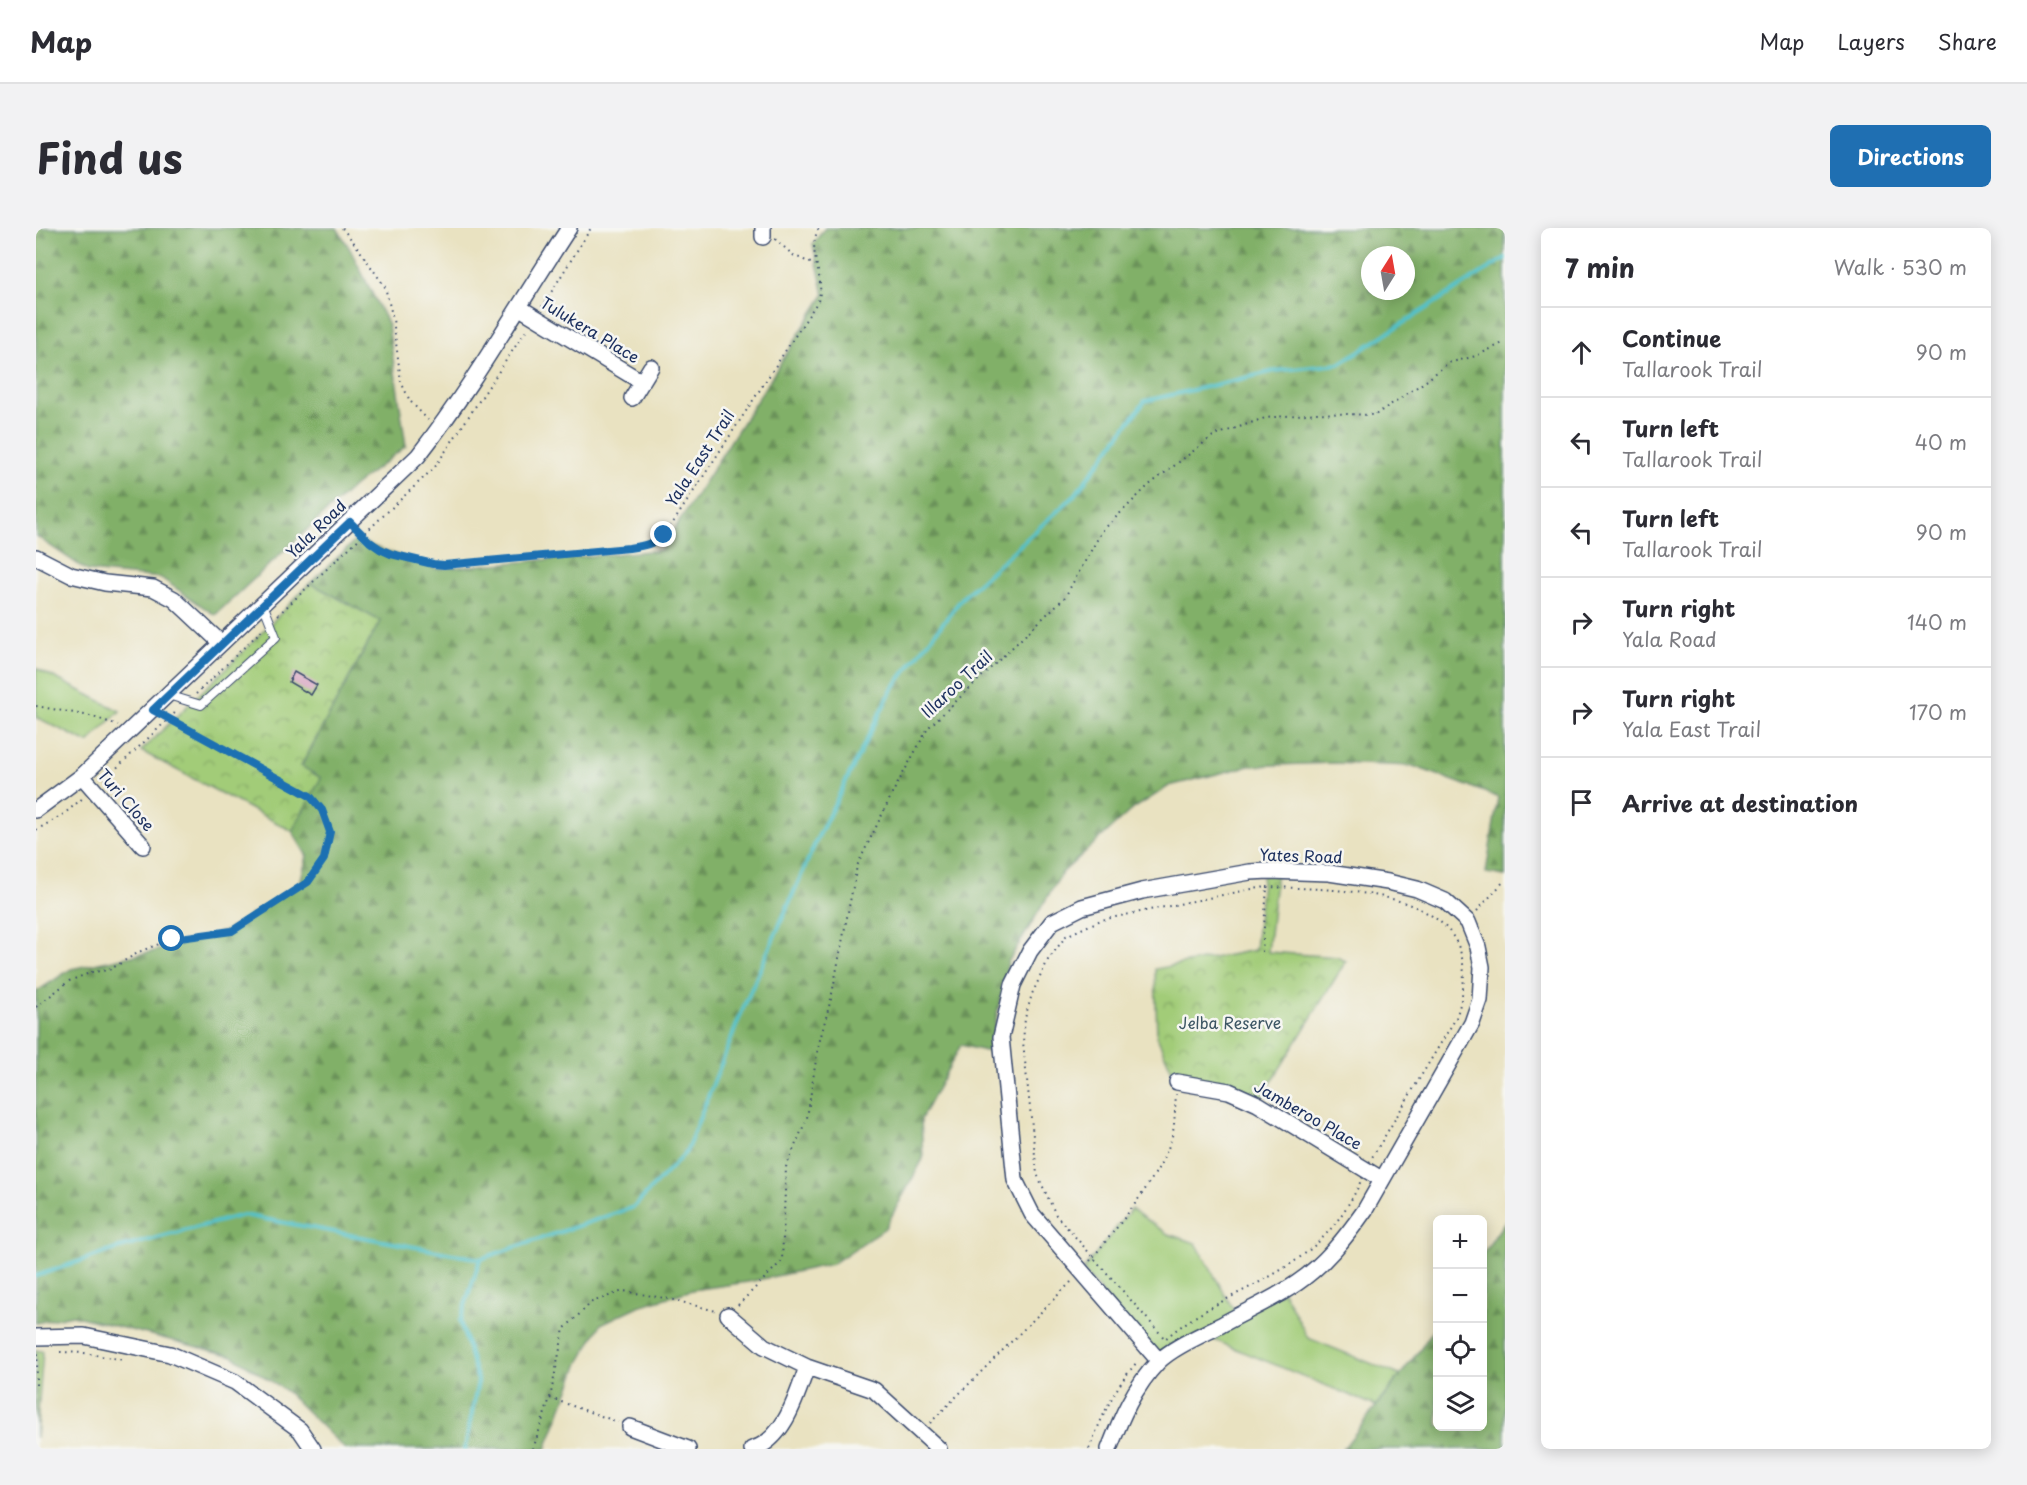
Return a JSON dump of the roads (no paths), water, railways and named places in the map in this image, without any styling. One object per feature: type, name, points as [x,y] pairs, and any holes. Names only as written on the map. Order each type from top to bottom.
[{"type":"street","name":"Yala Road","points":[[36,810],[82,777],[418,456],[438,431],[520,308],[566,229]]},
{"type":"street","name":"Tulukera Place","points":[[520,308],[642,382]]},
{"type":"street","points":[[632,398],[651,367]]},
{"type":"street","points":[[36,557],[71,575],[105,583],[153,588],[174,599],[221,643]]},
{"type":"street","name":"Turi Close","points":[[82,777],[143,846]]},
{"type":"street","name":"Yates Road","points":[[1108,1449],[1135,1391],[1159,1361],[1298,1283],[1345,1239],[1365,1210],[1472,1023],[1480,1000],[1482,967],[1478,947],[1468,922],[1444,901],[1417,889],[1388,882],[1329,873],[1269,871],[1142,891],[1082,907],[1052,922],[1030,951],[1013,985],[1001,1037],[1015,1180],[1032,1214],[1057,1245],[1083,1270],[1159,1361]]},
{"type":"street","name":"Jamberoo Place","points":[[1178,1082],[1229,1091],[1258,1104],[1381,1179]]},
{"type":"street","points":[[728,1315],[764,1346],[807,1368],[874,1390],[939,1449]]},
{"type":"street","points":[[36,1337],[84,1336],[170,1354],[235,1382],[300,1430],[313,1449]]},
{"type":"street","points":[[752,1449],[764,1446],[792,1411],[807,1368]]},
{"type":"street","points":[[630,1427],[688,1449]]},
{"type":"lane","points":[[168,695],[201,705],[276,637],[263,604]]},
{"type":"waterway","points":[[36,1276],[116,1249],[243,1215],[480,1259],[634,1207],[686,1152],[747,999],[818,837],[892,689],[963,597],[1075,495],[1145,401],[1275,371],[1339,364],[1505,258]]},
{"type":"waterway","points":[[465,1449],[478,1381],[460,1321],[480,1259]]},
{"type":"park label","name":"Jelba Reserve","points":[[1230,1023]]}]
